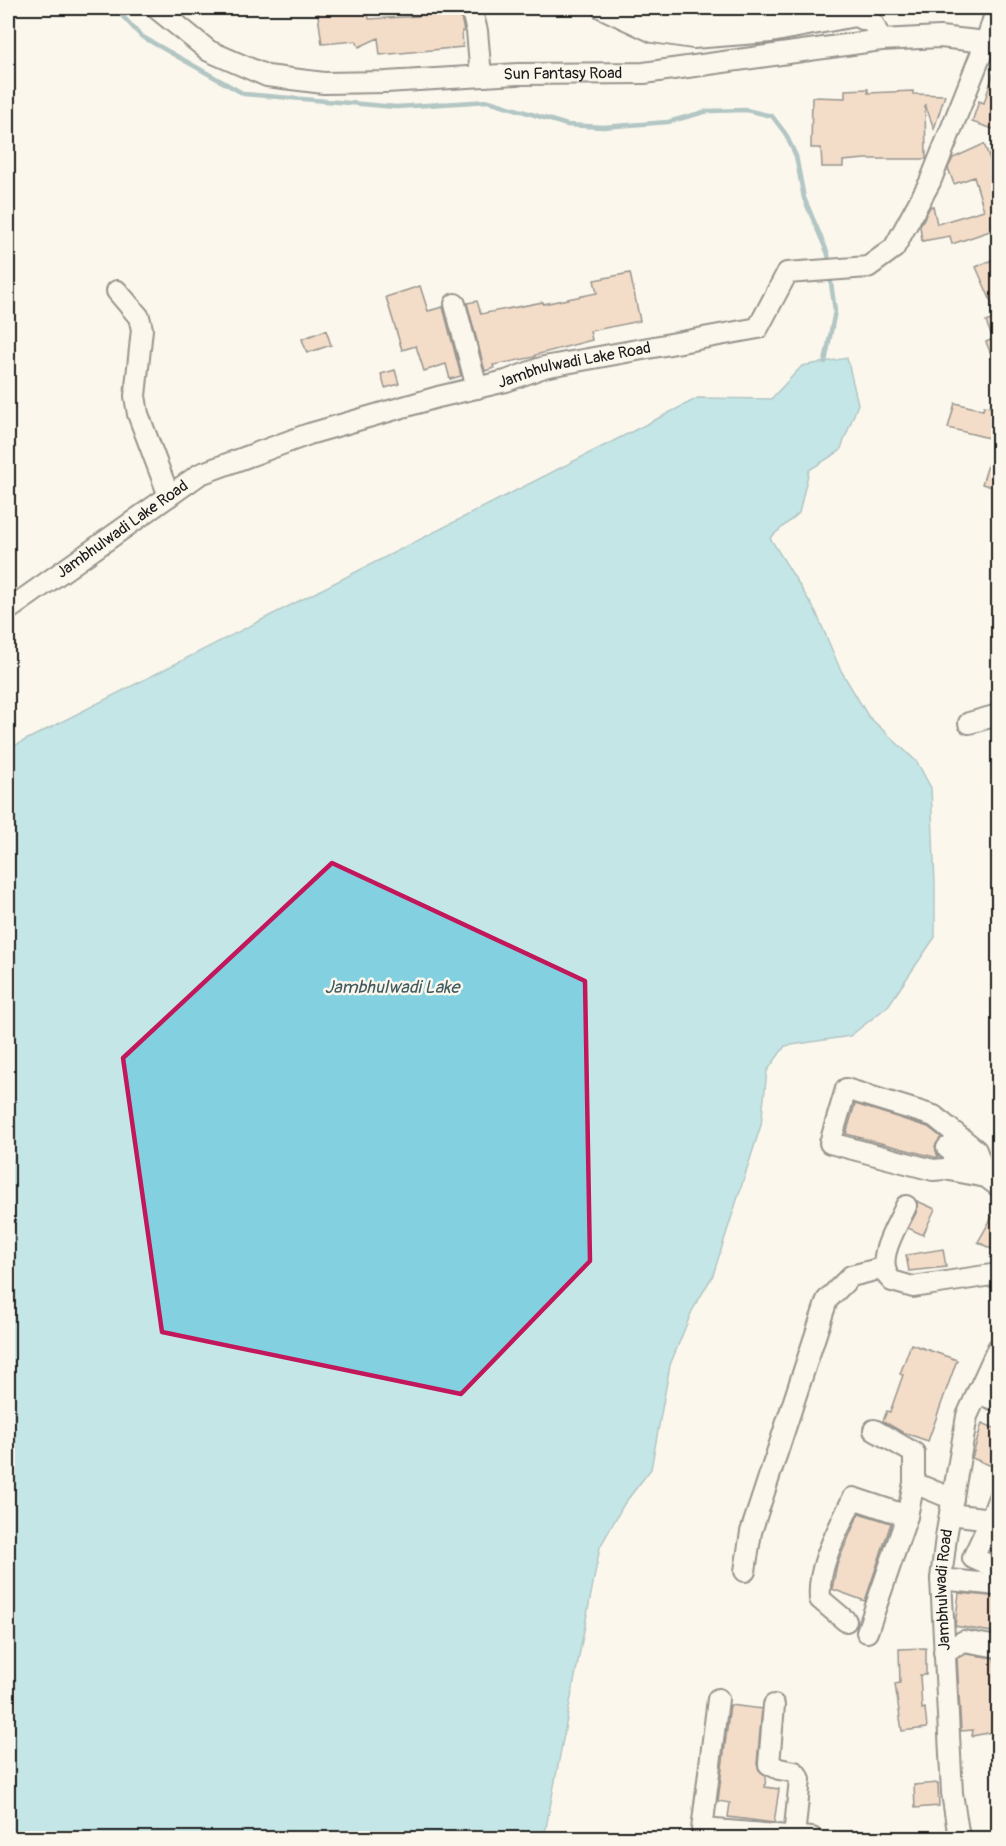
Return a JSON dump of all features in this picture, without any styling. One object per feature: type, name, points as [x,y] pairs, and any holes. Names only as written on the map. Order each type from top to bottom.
[{"type":"street","name":"Sun Fantasy Road","points":[[156,8],[209,51],[267,76],[324,83],[481,76],[644,73],[881,40],[940,37],[986,42]]},
{"type":"street","points":[[471,8],[477,31],[481,76]]},
{"type":"street","points":[[602,8],[653,32],[693,38],[771,32],[855,16],[873,24],[881,40]]},
{"type":"street","points":[[644,8],[663,16],[727,20],[811,13],[820,8]]},
{"type":"street","name":"Jambhulwadi Lake Road","points":[[8,610],[200,474],[309,434],[544,368],[758,328],[787,273],[868,267],[894,248],[930,182],[986,42],[997,8]]},
{"type":"street","points":[[117,291],[132,307],[140,323],[135,396],[138,414],[169,496]]},
{"type":"street","points":[[455,304],[477,388]]},
{"type":"street","points":[[969,723],[999,715]]},
{"type":"street","points":[[846,1089],[934,1116],[976,1150],[992,1181],[945,1168],[933,1170],[830,1143],[846,1089]]},
{"type":"street","points":[[947,1148],[992,1181]]},
{"type":"street","points":[[906,1206],[885,1253],[883,1268],[892,1281],[913,1287],[999,1274]]},
{"type":"street","points":[[745,1571],[751,1532],[827,1300],[851,1276],[883,1268]]},
{"type":"street","name":"Jambhulwadi Road","points":[[959,1839],[952,1793],[941,1579],[967,1416],[999,1348]]},
{"type":"street","points":[[977,1393],[999,1401]]},
{"type":"street","points":[[867,1632],[907,1516],[914,1483],[914,1453],[874,1430]]},
{"type":"street","points":[[914,1483],[951,1507],[991,1519]]},
{"type":"street","points":[[846,1621],[820,1599],[819,1583],[833,1541],[853,1498],[907,1516]]},
{"type":"street","points":[[999,1500],[974,1558],[999,1569]]},
{"type":"street","points":[[941,1579],[999,1585]]},
{"type":"street","points":[[944,1652],[964,1641],[999,1647]]},
{"type":"street","points":[[718,1699],[702,1834],[793,1838],[800,1779],[795,1772],[770,1764],[774,1705]]},
{"type":"highlighted area","points":[[332,863],[585,981],[590,1261],[461,1394],[162,1332],[123,1058]]},
{"type":"water","name":"Jambhulwadi Lake","points":[[847,358],[858,404],[840,451],[809,470],[799,513],[770,538],[816,612],[840,669],[868,716],[917,762],[931,788],[935,937],[888,1006],[850,1036],[785,1046],[767,1071],[761,1125],[713,1275],[692,1311],[670,1365],[651,1469],[624,1504],[600,1547],[544,1838],[8,1838],[8,749],[698,398],[771,399],[802,366]]},
{"type":"building","points":[[317,8],[367,8],[369,19],[420,16],[420,12],[459,8],[464,31],[462,31],[463,47],[380,55],[378,38],[359,47],[356,41],[322,44]]},
{"type":"building","points":[[996,65],[999,66],[999,131],[972,122],[979,101],[984,103]]},
{"type":"building","points":[[868,89],[868,93],[913,91],[913,94],[945,95],[934,129],[925,104],[926,159],[865,159],[843,161],[843,167],[822,167],[821,148],[811,148],[812,97],[845,98],[845,90]]},
{"type":"building","points":[[984,144],[999,183],[999,228],[952,244],[950,236],[922,241],[920,226],[930,207],[933,206],[937,224],[984,210],[974,177],[954,184],[948,168],[953,158]]},
{"type":"building","points":[[999,257],[998,371],[986,342],[993,339],[986,322],[998,317],[976,267]]},
{"type":"building","points":[[630,273],[640,321],[590,331],[592,340],[535,355],[535,357],[493,365],[494,368],[485,371],[467,303],[477,301],[481,314],[543,302],[543,304],[597,293],[594,280]]},
{"type":"building","points":[[420,286],[428,311],[443,307],[461,376],[450,379],[446,364],[424,371],[416,346],[402,350],[386,297]]},
{"type":"building","points":[[326,330],[331,345],[307,353],[302,339]]},
{"type":"building","points":[[395,370],[399,384],[385,388],[381,374]]},
{"type":"building","points":[[955,403],[983,410],[984,406],[999,408],[993,439],[948,428]]},
{"type":"building","points":[[989,462],[999,465],[999,489],[982,484]]},
{"type":"building","points":[[855,1104],[928,1127],[941,1137],[935,1146],[938,1158],[846,1134]]},
{"type":"building","points":[[917,1201],[935,1209],[923,1235],[908,1228],[917,1211]]},
{"type":"building","points":[[999,1205],[999,1253],[978,1242]]},
{"type":"building","points":[[943,1249],[946,1267],[909,1271],[906,1255]]},
{"type":"building","points":[[911,1344],[957,1360],[928,1441],[902,1432],[883,1421],[887,1411],[890,1412]]},
{"type":"building","points":[[982,1423],[999,1430],[999,1469],[972,1458]]},
{"type":"building","points":[[859,1513],[891,1523],[865,1601],[832,1589],[837,1564]]},
{"type":"building","points":[[959,1593],[999,1597],[999,1633],[955,1626]]},
{"type":"building","points":[[926,1648],[926,1675],[920,1675],[922,1709],[925,1708],[927,1728],[902,1731],[895,1684],[900,1683],[899,1649]]},
{"type":"building","points":[[966,1654],[994,1658],[999,1688],[999,1731],[972,1736],[973,1730],[961,1731],[957,1658]]},
{"type":"building","points":[[730,1705],[762,1709],[757,1764],[759,1770],[766,1776],[765,1787],[779,1789],[774,1823],[728,1817],[730,1803],[718,1801]]},
{"type":"building","points":[[938,1783],[939,1806],[915,1808],[914,1785]]},
{"type":"waterway","points":[[115,8],[141,36],[244,94],[396,107],[489,101],[567,125],[603,127],[668,122],[708,111],[746,110],[772,116],[785,133],[796,156],[804,198],[828,254],[829,265]]},
{"type":"waterway","points":[[825,362],[835,311],[830,276]]}]
